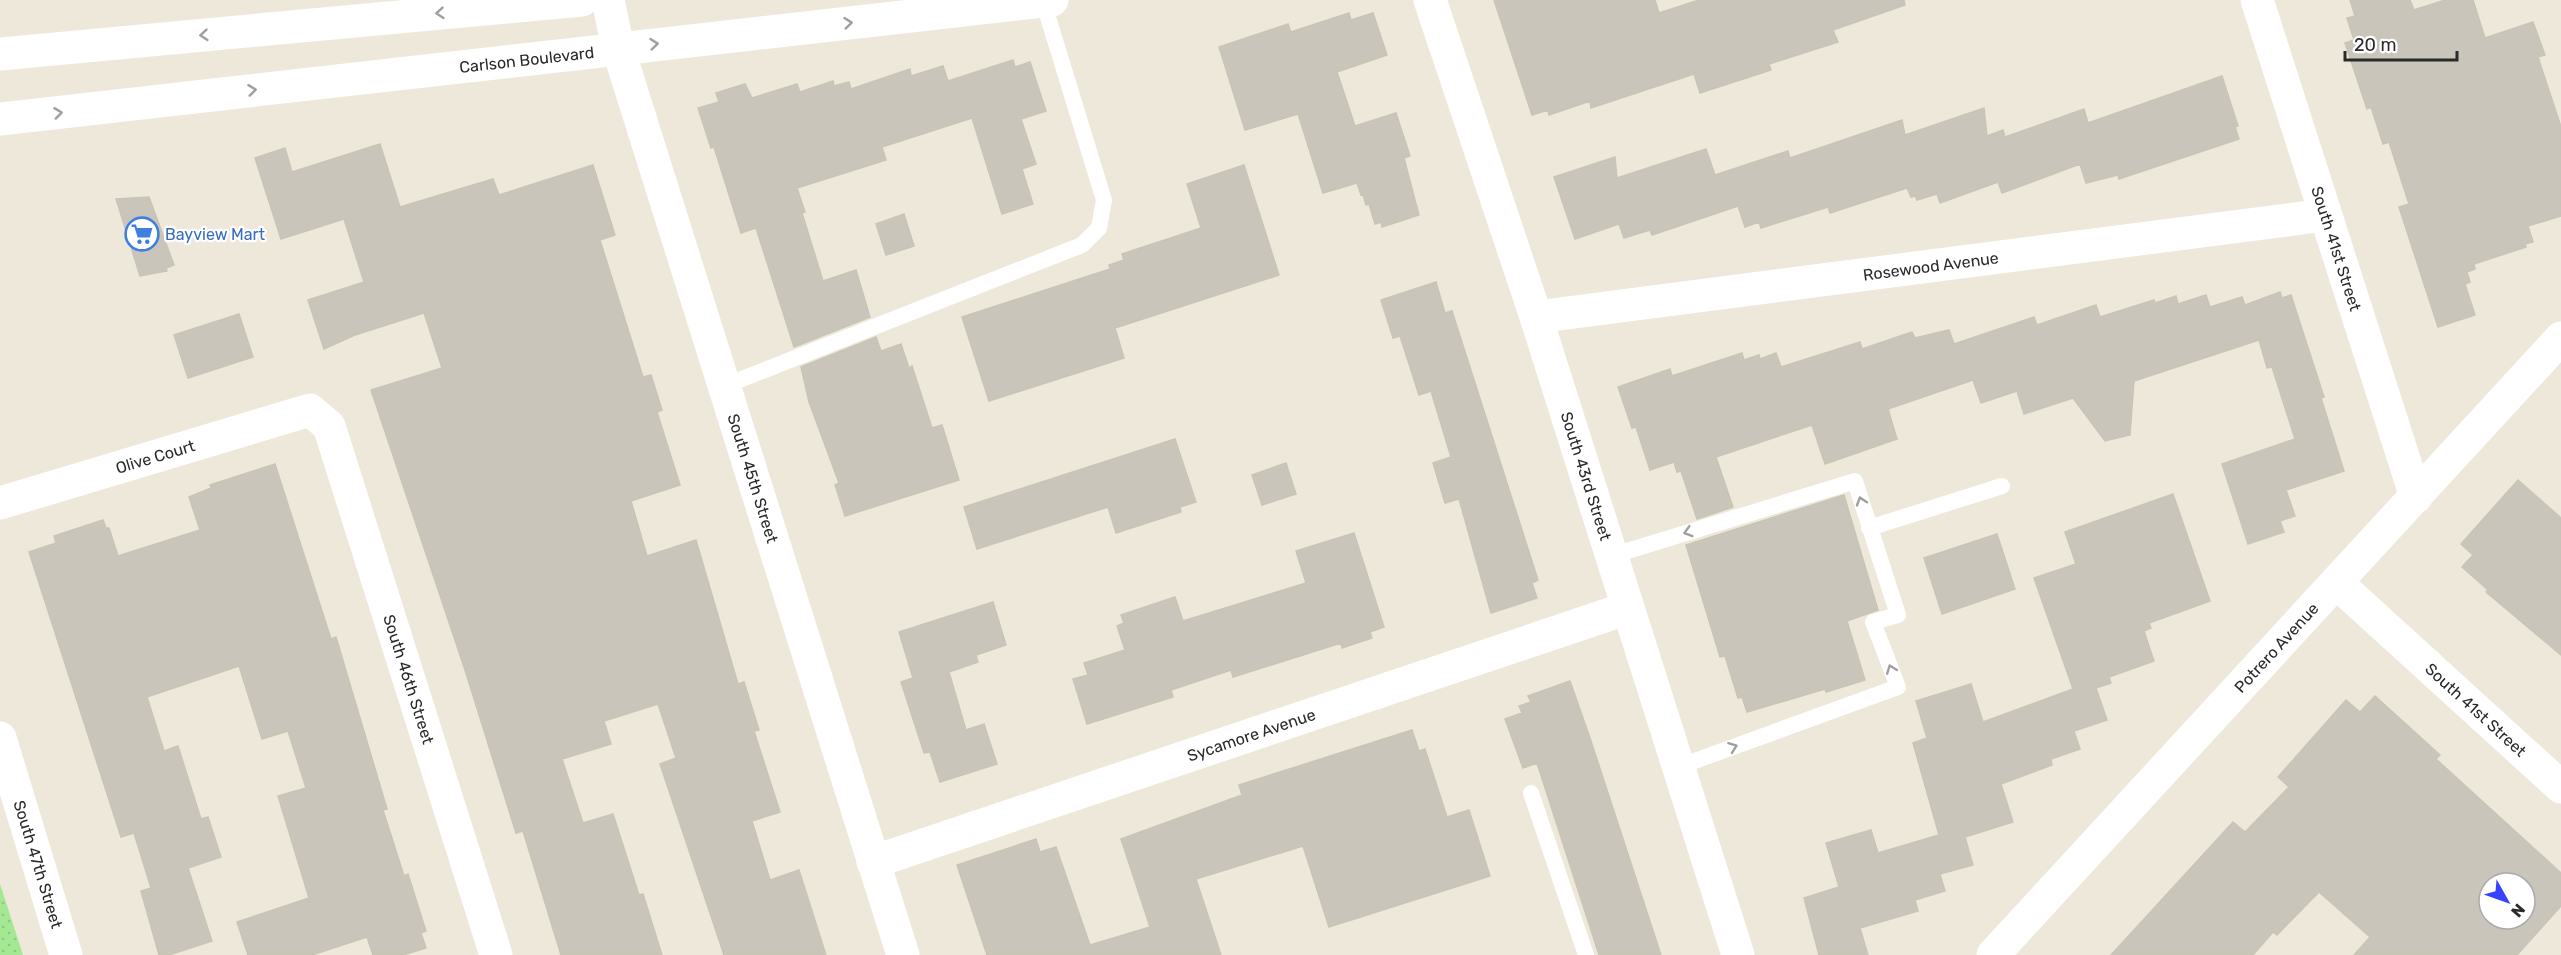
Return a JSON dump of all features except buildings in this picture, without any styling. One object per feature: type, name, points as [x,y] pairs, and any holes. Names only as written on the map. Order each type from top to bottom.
[{"type":"street","points":[[0,54],[582,0]]},
{"type":"street","name":"South 45th Street","points":[[608,0],[618,48],[903,955]]},
{"type":"street","name":"South 43rd Street","points":[[1430,0],[1536,317],[1737,955]]},
{"type":"street","name":"South 41st Street","points":[[2257,0],[2416,497]]},
{"type":"street","name":"Carlson Boulevard","points":[[0,119],[1047,1]]},
{"type":"street","name":"Rosewood Avenue","points":[[1536,317],[2325,215]]},
{"type":"street","name":"Potrero Avenue","points":[[1993,955],[2561,338]]},
{"type":"street","name":"Olive Court","points":[[0,502],[310,410]]},
{"type":"street","name":"South 46th Street","points":[[310,410],[329,426],[496,955]]},
{"type":"street","name":"South 41st Street","points":[[2337,583],[2561,788]]},
{"type":"street","name":"Sycamore Avenue","points":[[873,862],[1628,608]]},
{"type":"street","name":"South 47th Street","points":[[0,738],[66,955]]},
{"type":"lane","points":[[724,386],[1082,245],[1099,228],[1104,200],[1047,1]]},
{"type":"lane","points":[[1611,556],[1855,481],[1898,615],[1873,622],[1898,687],[1678,767]]},
{"type":"lane","points":[[1869,528],[2002,486]]},
{"type":"lane","points":[[1531,793],[1586,955]]},
{"type":"green space","points":[[0,884],[23,955],[0,955]]},
{"type":"place","name":"Bayview Mart","points":[[142,234]]}]
